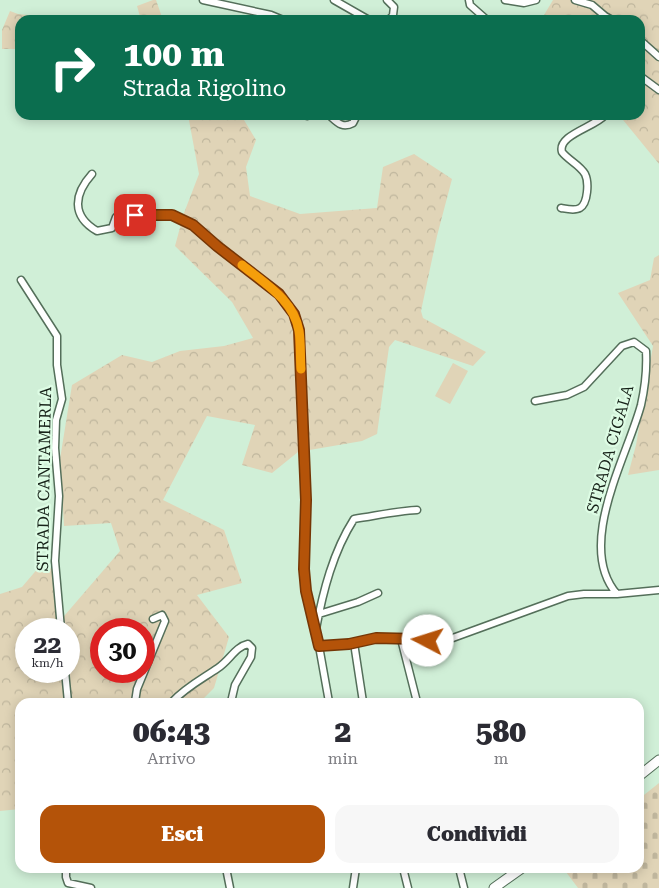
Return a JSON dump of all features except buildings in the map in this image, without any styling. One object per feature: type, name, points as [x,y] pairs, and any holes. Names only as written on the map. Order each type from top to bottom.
[{"type":"main road","points":[[644,772],[659,760]]},
{"type":"main road","points":[[494,888],[513,873]]},
{"type":"street","points":[[203,0],[271,15]]},
{"type":"street","points":[[334,0],[360,15]]},
{"type":"street","points":[[387,0],[394,7],[393,15]]},
{"type":"street","points":[[469,0],[470,5],[481,15]]},
{"type":"street","points":[[505,0],[524,3],[536,0]]},
{"type":"street","points":[[575,0],[592,5],[603,15]]},
{"type":"street","points":[[645,44],[659,57]]},
{"type":"street","points":[[645,80],[659,90]]},
{"type":"street","points":[[335,120],[346,126],[353,123],[354,120]]},
{"type":"street","points":[[560,208],[581,208],[584,204],[587,185],[584,172],[562,152],[562,144],[569,136],[599,120]]},
{"type":"street","points":[[92,174],[83,184],[78,199],[80,215],[87,225],[97,231],[112,228],[116,218],[135,215],[172,215],[193,225],[279,294],[294,314],[299,330],[304,438],[306,500],[304,576],[328,698]]},
{"type":"street","name":"STRADA CANTAMERLA","points":[[21,280],[57,336],[57,365],[62,399],[56,420],[59,496],[55,561],[60,618]]},
{"type":"street","name":"STRADA CIGALA","points":[[536,401],[567,395],[584,387],[622,346],[634,342],[646,351],[647,368],[640,405],[611,493],[601,532],[603,567],[609,584],[617,594]]},
{"type":"street","points":[[315,632],[330,572],[346,531],[354,519],[417,510]]},
{"type":"street","points":[[319,646],[354,643],[376,638],[417,639],[439,643],[568,596],[659,590]]},
{"type":"street","points":[[319,614],[358,602],[378,593]]},
{"type":"street","points":[[155,618],[162,615],[165,621],[155,645]]},
{"type":"street","points":[[401,639],[416,698]]},
{"type":"street","points":[[354,643],[362,698]]},
{"type":"street","points":[[177,698],[198,679],[220,667],[240,646],[248,644],[252,648],[251,656],[235,686],[231,698]]},
{"type":"street","points":[[66,683],[68,698]]},
{"type":"street","points":[[136,698],[139,683]]},
{"type":"street","points":[[66,873],[68,883],[92,888]]},
{"type":"street","points":[[227,873],[230,888]]},
{"type":"street","points":[[353,888],[355,873]]},
{"type":"street","points":[[404,873],[408,888]]},
{"type":"street","points":[[460,873],[464,888]]},
{"type":"green space","points":[[156,0],[161,15],[140,15],[137,6]]},
{"type":"green space","points":[[553,0],[659,0],[659,164],[623,120],[645,120],[645,15],[544,15]]},
{"type":"green space","points":[[10,11],[28,15],[15,15],[15,49],[2,49],[2,30]]},
{"type":"green space","points":[[189,120],[244,120],[256,140],[246,167],[250,196],[300,214],[377,208],[383,167],[414,154],[452,179],[437,236],[421,311],[423,318],[486,352],[473,366],[395,340],[389,347],[377,434],[362,441],[298,452],[272,473],[242,465],[255,425],[207,416],[163,500],[224,530],[242,583],[197,595],[229,637],[214,688],[204,698],[15,698],[15,810],[0,811],[0,594],[22,587],[39,567],[53,569],[59,618],[15,618],[15,683],[80,683],[80,618],[62,618],[120,551],[111,523],[64,526],[60,459],[72,385],[122,355],[152,362],[180,351],[224,346],[253,338],[232,302],[175,246],[184,213],[199,174]]},
{"type":"green space","points":[[659,255],[659,470],[628,475],[636,445],[653,346],[618,293],[650,280],[654,258]]},
{"type":"green space","points":[[453,363],[468,371],[450,404],[435,396]]},
{"type":"green space","points":[[659,783],[659,888],[578,888],[567,873],[644,873],[644,795]]},
{"type":"slow traffic","points":[[242,265],[279,294],[294,314],[299,330],[301,369]]},
{"type":"route","points":[[135,215],[172,215],[193,225],[279,294],[294,314],[299,330],[304,438],[306,500],[304,569],[306,591],[319,646],[349,644],[376,638],[428,641]]}]
